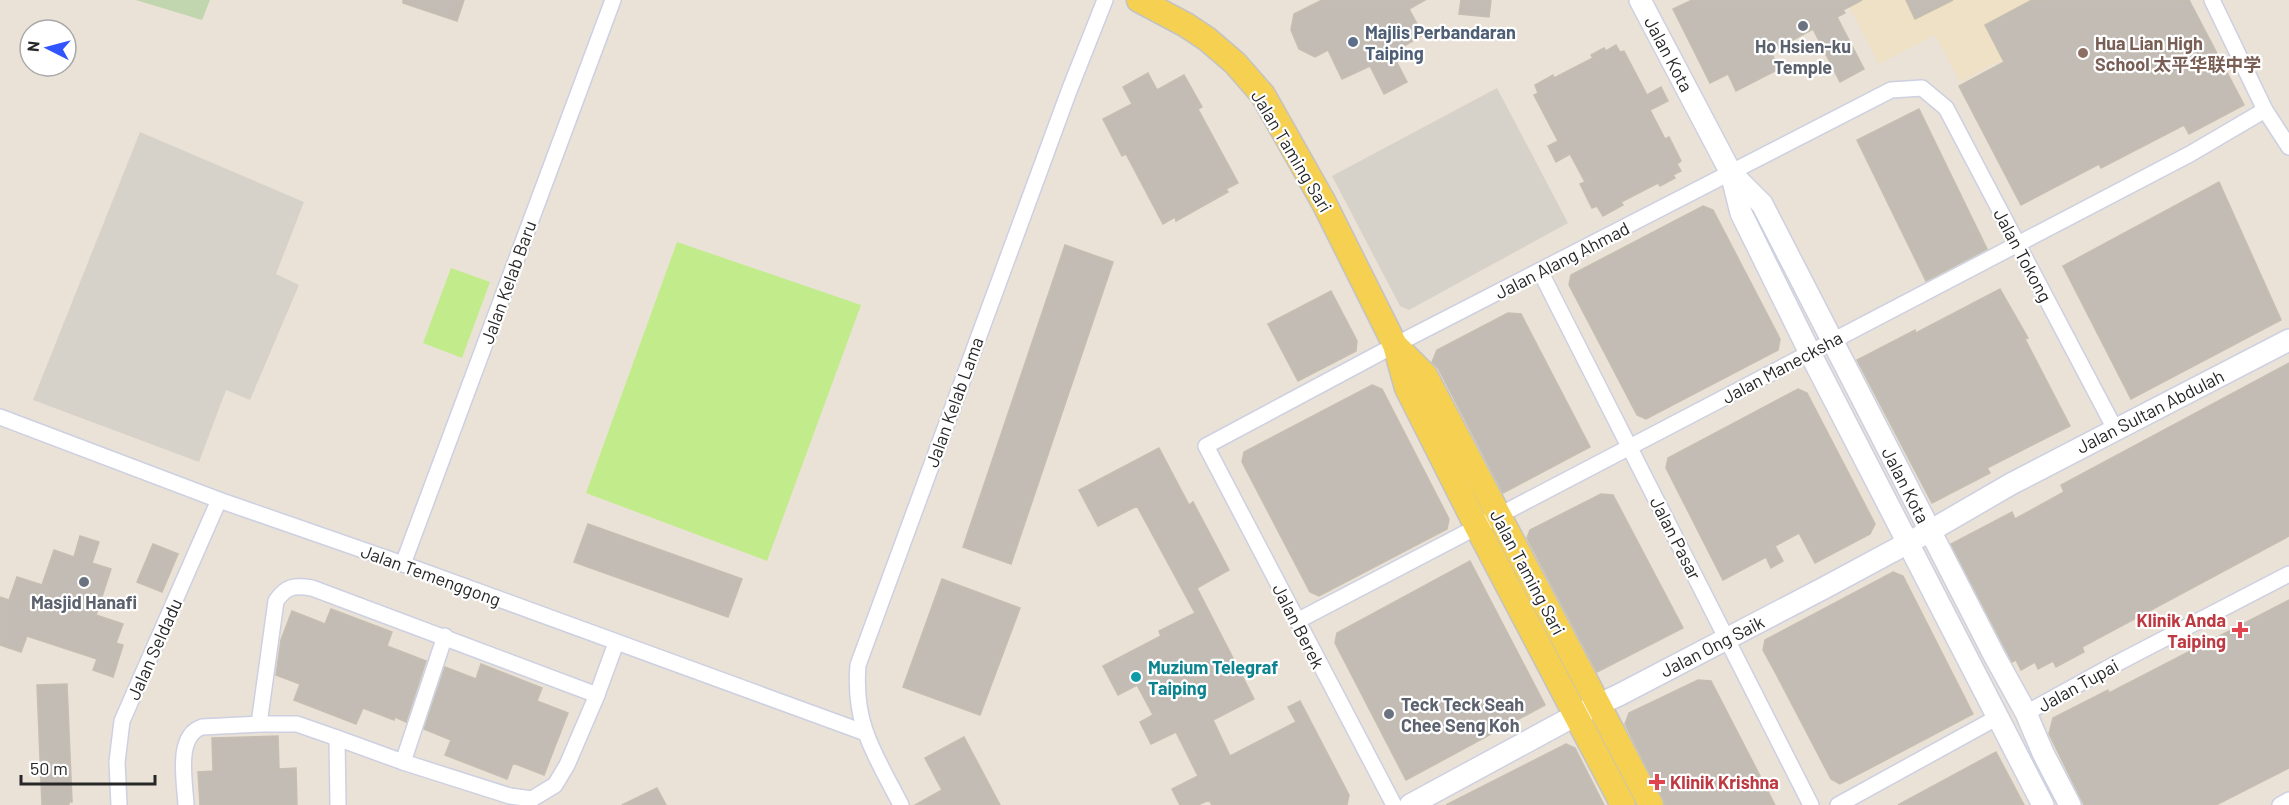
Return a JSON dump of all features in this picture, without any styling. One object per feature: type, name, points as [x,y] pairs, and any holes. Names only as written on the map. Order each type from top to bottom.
[{"type":"main road","name":"Jalan Kota","points":[[1640,0],[1731,173],[1740,213],[1810,353],[2043,805]]},
{"type":"main road","name":"Jalan Taming Sari","points":[[1142,1],[1207,39],[1235,63],[1263,95],[1324,202],[1395,345],[1407,388],[1599,704],[1651,805]]},
{"type":"main road","name":"Jalan Kota","points":[[1731,173],[1762,204],[2026,713],[2043,753],[2070,805]]},
{"type":"main road","name":"Jalan Sultan Abdulah","points":[[2011,484],[2289,340]]},
{"type":"main road","name":"Jalan Ong Saik","points":[[1410,805],[1576,715],[1930,531],[2011,484]]},
{"type":"main road","name":"Jalan Taming Sari","points":[[1488,522],[1576,715],[1623,805]]},
{"type":"street","name":"Jalan Kelab Baru","points":[[403,564],[613,0]]},
{"type":"street","name":"Jalan Kelab Lama","points":[[901,805],[863,732],[855,691],[858,665],[1064,102],[1105,0]]},
{"type":"street","points":[[2212,0],[2265,110],[2289,147]]},
{"type":"street","name":"Jalan Alang Ahmad","points":[[1206,446],[1395,345],[1891,90],[1922,88]]},
{"type":"street","name":"Jalan Tokong","points":[[1922,88],[1946,108],[2115,429]]},
{"type":"street","name":"Jalan Manecksha","points":[[1297,621],[2018,245],[2190,154],[2265,110]]},
{"type":"street","name":"Jalan Pasar","points":[[1540,271],[1811,805]]},
{"type":"street","name":"Jalan Temenggong","points":[[0,417],[219,500],[403,564],[863,732]]},
{"type":"street","name":"Jalan Berek","points":[[1206,446],[1394,805]]},
{"type":"street","name":"Jalan Seldadu","points":[[118,805],[117,762],[122,721],[219,500]]},
{"type":"street","name":"Jalan Tupai","points":[[2026,713],[2289,574]]},
{"type":"street","points":[[258,723],[276,601],[284,590],[296,586],[312,588],[445,636],[597,695]]},
{"type":"street","points":[[403,762],[445,636]]},
{"type":"street","points":[[186,805],[184,751],[188,737],[194,729],[258,723],[297,724],[403,762],[510,796],[532,799],[555,785],[567,765],[597,695],[616,642]]},
{"type":"street","points":[[1838,805],[1998,717]]},
{"type":"street","points":[[337,738],[338,805]]},
{"type":"street","points":[[2280,805],[2289,800]]},
{"type":"shaded area","name":"Hua Lian High School 太平华联中学","points":[[1846,0],[2118,0],[1960,82],[1935,35],[1879,64]]},
{"type":"shaded area","points":[[1497,88],[1568,223],[1409,310],[1400,306],[1332,176]]},
{"type":"shaded area","points":[[140,132],[304,202],[276,274],[299,285],[250,400],[226,390],[199,462],[33,400]]},
{"type":"green space","points":[[136,0],[210,0],[202,20]]},
{"type":"green space","points":[[677,242],[861,305],[767,561],[586,493]]},
{"type":"green space","points":[[451,268],[490,282],[462,358],[423,343]]},
{"type":"building","points":[[403,0],[464,0],[457,21],[403,3]]},
{"type":"building","name":"Majlis Perbandaran Taiping","points":[[1322,0],[1425,0],[1409,9],[1423,35],[1392,53],[1407,82],[1384,94],[1370,66],[1342,79],[1328,50],[1315,57],[1299,49],[1291,30],[1294,14]]},
{"type":"building","points":[[1461,0],[1491,0],[1489,17],[1459,14]]},
{"type":"building","points":[[1692,0],[1862,0],[1843,10],[1845,13],[1837,17],[1864,69],[1840,82],[1813,29],[1771,52],[1779,69],[1736,91],[1728,74],[1710,83],[1673,9]]},
{"type":"building","points":[[1906,0],[1953,0],[1915,19]]},
{"type":"building","points":[[2032,0],[2189,0],[2244,105],[2189,134],[2184,125],[2101,168],[2099,164],[2021,205],[1959,86],[2004,62],[1985,25]]},
{"type":"building","points":[[1616,45],[1620,52],[1624,51],[1647,95],[1661,87],[1668,101],[1650,110],[1665,139],[1669,137],[1681,161],[1677,164],[1681,171],[1673,175],[1675,178],[1660,186],[1658,183],[1621,202],[1623,205],[1603,216],[1597,206],[1592,208],[1580,184],[1585,182],[1570,154],[1556,162],[1548,146],[1558,141],[1534,95],[1538,93],[1535,85],[1593,58],[1591,55],[1604,48],[1606,51]]},
{"type":"building","points":[[1148,73],[1157,90],[1184,75],[1202,107],[1198,109],[1238,183],[1226,189],[1228,192],[1176,221],[1175,217],[1163,224],[1126,154],[1122,156],[1103,119],[1132,104],[1123,87]]},
{"type":"building","points":[[1919,109],[1987,249],[1926,281],[1857,140]]},
{"type":"building","points":[[2219,182],[2281,320],[2131,399],[2063,266]]},
{"type":"building","points":[[1703,206],[1713,210],[1780,339],[1778,350],[1646,419],[1637,415],[1569,285],[1571,275]]},
{"type":"building","points":[[1065,245],[1113,262],[1011,564],[963,547]]},
{"type":"building","points":[[2000,289],[2028,338],[2025,339],[2070,426],[1987,468],[1990,473],[1932,503],[1857,360],[1915,330],[1916,333]]},
{"type":"building","points":[[1331,291],[1357,341],[1356,351],[1298,381],[1268,324]]},
{"type":"building","points":[[1508,313],[1521,314],[1590,447],[1503,493],[1438,368],[1432,362],[1437,350]]},
{"type":"building","points":[[2289,363],[2289,536],[2082,647],[2084,652],[2056,667],[2053,661],[2038,669],[2035,662],[2021,670],[2016,660],[2012,662],[1951,544],[2012,512],[2015,519],[2064,492],[2061,485]]},
{"type":"building","points":[[1372,385],[1382,389],[1449,519],[1447,529],[1319,596],[1310,592],[1242,462],[1244,452]]},
{"type":"building","points":[[1798,389],[1807,393],[1875,524],[1870,534],[1815,563],[1799,533],[1775,546],[1783,561],[1771,568],[1766,557],[1723,580],[1666,468],[1668,458]]},
{"type":"building","points":[[1159,448],[1189,505],[1193,502],[1229,570],[1197,588],[1254,699],[1213,720],[1230,756],[1296,722],[1288,707],[1300,701],[1349,795],[1347,805],[1212,805],[1209,800],[1198,805],[1180,805],[1172,789],[1198,776],[1176,732],[1151,744],[1140,722],[1153,715],[1137,685],[1118,695],[1103,666],[1161,636],[1159,631],[1195,613],[1137,506],[1098,526],[1079,490]]},
{"type":"building","points":[[1601,494],[1613,495],[1683,628],[1597,672],[1527,538],[1530,530]]},
{"type":"building","points":[[588,524],[742,579],[728,617],[574,562]]},
{"type":"building","points":[[80,536],[99,542],[92,563],[111,569],[96,615],[123,624],[116,643],[123,645],[113,677],[93,670],[97,659],[27,636],[21,652],[0,645],[0,597],[9,600],[17,577],[42,585],[54,550],[74,557]]},
{"type":"building","points":[[153,544],[178,554],[162,592],[137,582]]},
{"type":"building","points":[[1470,561],[1545,705],[1406,780],[1335,643],[1337,633]]},
{"type":"building","points":[[1893,572],[1903,576],[1973,714],[1840,784],[1831,779],[1763,650],[1765,640]]},
{"type":"building","points":[[942,579],[1020,608],[980,715],[903,687]]},
{"type":"building","points":[[2289,600],[2289,768],[2216,805],[2084,805],[2049,734],[2053,718],[2108,690],[2109,693]]},
{"type":"building","points":[[331,609],[392,632],[387,646],[426,661],[406,722],[395,717],[394,720],[363,708],[356,724],[294,700],[300,684],[276,675],[281,640],[292,611],[325,624]]},
{"type":"building","points":[[481,664],[542,688],[537,701],[568,713],[544,775],[513,763],[507,779],[445,755],[451,740],[424,729],[445,667],[476,679]]},
{"type":"building","points":[[1698,680],[1711,681],[1775,805],[1665,805],[1625,724],[1629,713]]},
{"type":"building","points":[[67,684],[72,802],[69,802],[69,805],[42,805],[37,685]]},
{"type":"building","points":[[278,736],[279,769],[296,768],[297,805],[200,805],[198,772],[213,771],[212,738]]},
{"type":"building","points":[[964,737],[1000,805],[915,805],[942,790],[925,758]]},
{"type":"building","points":[[1566,744],[1575,748],[1604,805],[1446,805]]},
{"type":"building","points":[[1996,752],[2024,805],[1898,805]]},
{"type":"building","points":[[657,788],[666,805],[622,805]]},
{"type":"place","name":"Ho Hsien-ku Temple","points":[[1803,26]]},
{"type":"place","name":"Majlis Perbandaran Taiping","points":[[1353,42]]},
{"type":"place","name":"Hua Lian High School 太平华联中学","points":[[2083,53]]},
{"type":"place","name":"Masjid Hanafi","points":[[84,582]]},
{"type":"place","name":"Klinik Anda Taiping","points":[[2240,630]]},
{"type":"place","name":"Muzium Telegraf Taiping","points":[[1136,677]]},
{"type":"place","name":"Teck Teck Seah Chee Seng Koh","points":[[1389,714]]},
{"type":"place","name":"Klinik Krishna","points":[[1657,782]]}]
